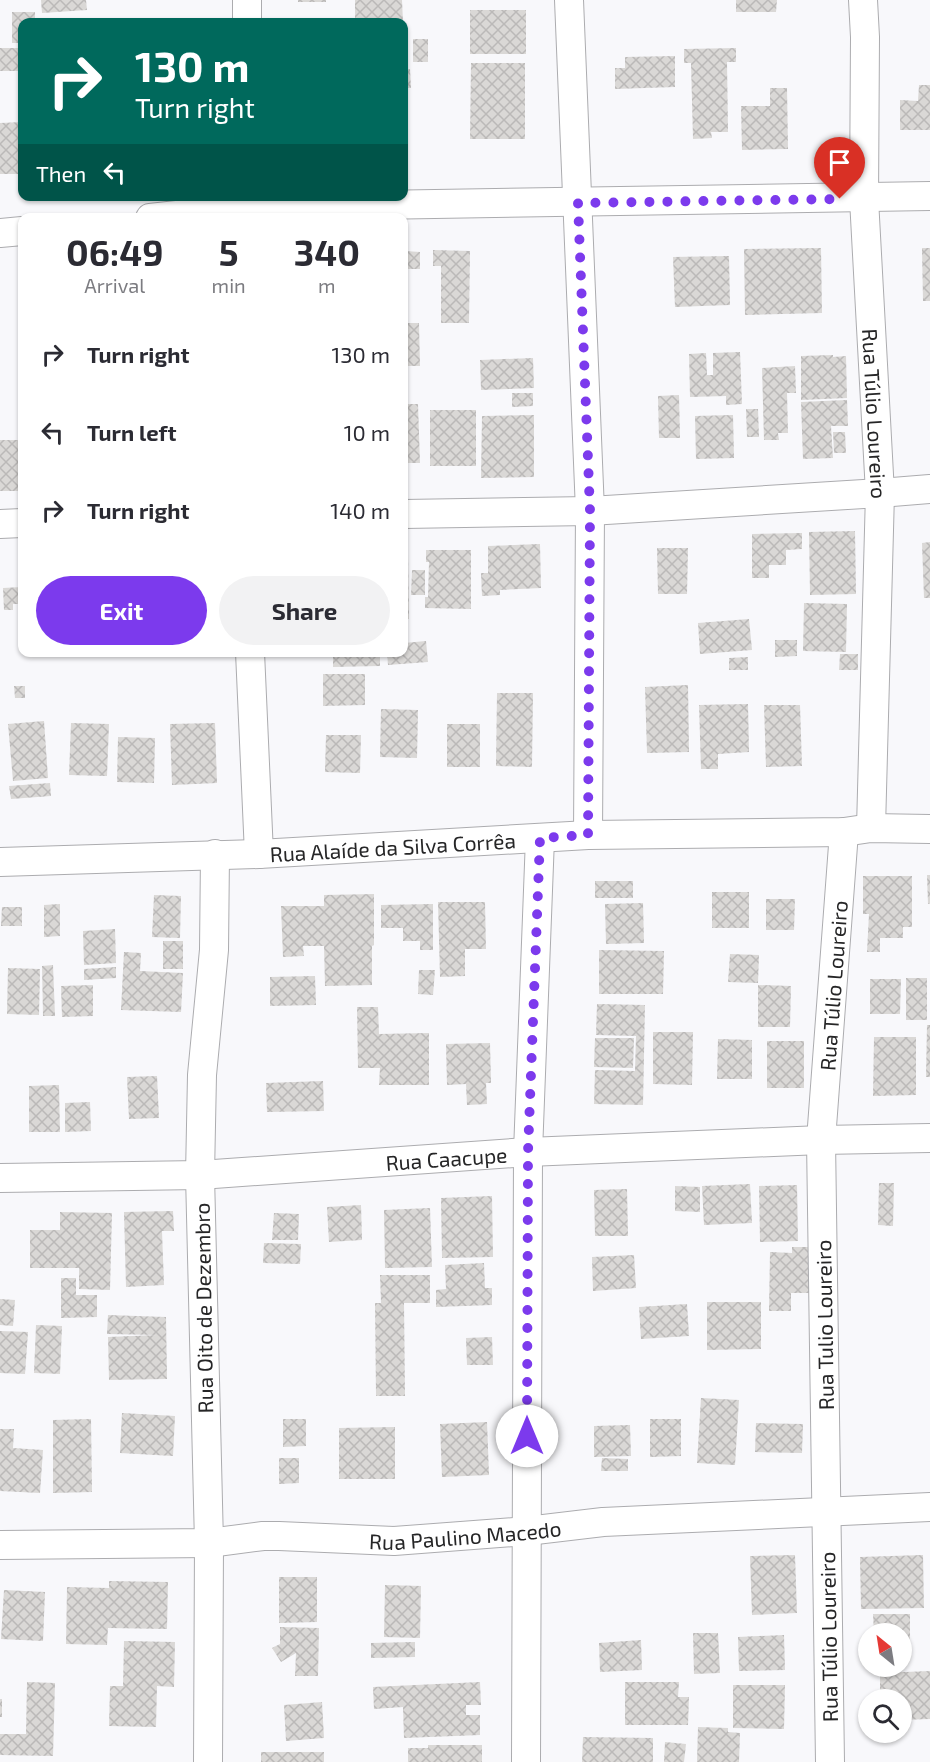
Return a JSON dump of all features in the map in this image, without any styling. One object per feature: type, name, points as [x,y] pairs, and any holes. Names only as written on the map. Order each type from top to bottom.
[{"type":"street","points":[[247,0],[247,18]]},
{"type":"street","points":[[569,0],[590,511],[588,835]]},
{"type":"street","name":"Rua Túlio Loureiro","points":[[821,1140],[857,830],[880,494],[864,199],[865,37],[863,0]]},
{"type":"street","points":[[195,213],[249,207],[864,199],[930,196]]},
{"type":"street","points":[[0,233],[18,231]]},
{"type":"street","points":[[408,514],[590,511],[930,489]]},
{"type":"street","points":[[0,524],[18,523]]},
{"type":"street","points":[[250,657],[259,854]]},
{"type":"street","name":"Rua Alaíde da Silva Corrêa","points":[[0,862],[259,854],[588,835],[930,829]]},
{"type":"street","points":[[526,1762],[528,1152],[540,838]]},
{"type":"street","name":"Rua Oito de Dezembro","points":[[208,1762],[209,1543],[200,1175],[202,1075],[214,950],[215,854]]},
{"type":"street","name":"Rua Caacupe","points":[[0,1178],[200,1175],[528,1152],[930,1138]]},
{"type":"street","name":"Rua Tulio Loureiro","points":[[821,1140],[827,1511]]},
{"type":"street","name":"Rua Paulino Macedo","points":[[0,1545],[209,1543],[262,1536],[394,1541],[526,1531],[603,1522],[930,1507]]},
{"type":"street","name":"Rua Túlio Loureiro","points":[[827,1511],[830,1762]]},
{"type":"building","points":[[41,0],[86,0],[87,10],[42,13]]},
{"type":"building","points":[[298,0],[326,0],[326,2],[298,2]]},
{"type":"building","points":[[355,0],[402,0],[403,18],[355,18]]},
{"type":"building","points":[[736,0],[777,0],[776,12],[736,12]]},
{"type":"building","points":[[470,10],[526,10],[526,54],[470,54]]},
{"type":"building","points":[[12,12],[35,12],[35,18],[18,18],[18,43],[12,43]]},
{"type":"building","points":[[413,39],[428,39],[428,62],[413,62]]},
{"type":"building","points":[[0,48],[18,48],[18,71],[0,71]]},
{"type":"building","points":[[736,48],[736,62],[727,62],[728,132],[711,132],[712,138],[693,139],[691,63],[684,63],[684,49]]},
{"type":"building","points":[[675,56],[675,87],[615,89],[615,68],[625,68],[625,57]]},
{"type":"building","points":[[471,63],[525,63],[525,139],[470,139]]},
{"type":"building","points":[[408,69],[410,69],[411,88],[408,88]]},
{"type":"building","points":[[919,85],[930,85],[930,130],[900,130],[900,100],[918,101]]},
{"type":"building","points":[[770,88],[787,88],[788,149],[742,150],[741,106],[770,106]]},
{"type":"building","points":[[18,122],[18,174],[0,174],[0,123]]},
{"type":"building","points":[[821,248],[822,313],[745,315],[744,249]]},
{"type":"building","points":[[922,248],[930,248],[930,301],[923,301]]},
{"type":"building","points":[[433,250],[470,251],[469,323],[441,323],[441,266],[433,266]]},
{"type":"building","points":[[408,251],[420,252],[420,269],[408,269]]},
{"type":"building","points":[[729,256],[730,305],[675,307],[673,257]]},
{"type":"building","points":[[408,323],[419,323],[420,366],[408,366]]},
{"type":"building","points":[[740,352],[742,404],[726,405],[726,396],[690,397],[689,354],[706,353],[707,375],[713,375],[713,353]]},
{"type":"building","points":[[833,355],[833,357],[846,356],[847,398],[801,400],[801,356]]},
{"type":"building","points":[[533,358],[534,388],[481,390],[480,360]]},
{"type":"building","points":[[795,366],[796,393],[787,393],[788,433],[778,433],[779,440],[764,440],[762,368]]},
{"type":"building","points":[[512,393],[533,393],[533,406],[512,407]]},
{"type":"building","points":[[679,395],[680,438],[659,438],[658,396]]},
{"type":"building","points":[[847,400],[848,426],[831,426],[833,458],[803,459],[801,402]]},
{"type":"building","points":[[408,404],[418,404],[420,463],[408,463]]},
{"type":"building","points":[[746,409],[758,409],[759,437],[747,437]]},
{"type":"building","points":[[430,410],[476,410],[476,466],[430,466]]},
{"type":"building","points":[[534,415],[534,477],[481,478],[482,416]]},
{"type":"building","points":[[733,415],[734,458],[696,459],[695,416]]},
{"type":"building","points":[[833,432],[845,432],[846,453],[834,453]]},
{"type":"building","points":[[0,440],[18,440],[18,491],[0,491]]},
{"type":"building","points":[[855,531],[856,594],[810,595],[809,532]]},
{"type":"building","points":[[802,533],[802,549],[786,550],[786,565],[769,565],[769,578],[752,578],[752,534]]},
{"type":"building","points":[[930,542],[930,598],[924,598],[922,543]]},
{"type":"building","points":[[540,544],[541,588],[500,590],[500,595],[482,596],[481,573],[488,573],[488,546]]},
{"type":"building","points":[[657,548],[688,548],[687,594],[658,594]]},
{"type":"building","points":[[426,550],[471,550],[471,609],[425,608],[425,597],[428,597],[429,562],[426,562]]},
{"type":"building","points":[[408,554],[409,619],[408,619]]},
{"type":"building","points":[[412,570],[425,570],[425,595],[411,595]]},
{"type":"building","points":[[18,587],[18,604],[13,604],[13,610],[4,610],[3,588]]},
{"type":"building","points":[[804,603],[847,604],[846,652],[803,651]]},
{"type":"building","points":[[749,619],[752,650],[700,654],[698,623]]},
{"type":"building","points":[[775,640],[797,640],[797,656],[775,657]]},
{"type":"building","points":[[426,641],[428,662],[388,665],[387,657],[408,657],[408,643]]},
{"type":"building","points":[[840,654],[858,654],[858,670],[839,670]]},
{"type":"building","points":[[333,657],[380,657],[380,666],[333,667]]},
{"type":"building","points":[[748,657],[748,670],[729,670],[729,658]]},
{"type":"building","points":[[323,674],[365,674],[365,705],[323,706]]},
{"type":"building","points":[[688,685],[689,752],[647,753],[645,687]]},
{"type":"building","points":[[14,686],[25,686],[25,698],[15,698]]},
{"type":"building","points":[[497,693],[533,693],[532,767],[496,766]]},
{"type":"building","points":[[748,704],[749,752],[718,754],[718,769],[701,769],[699,705]]},
{"type":"building","points":[[764,705],[800,705],[802,766],[766,767]]},
{"type":"building","points":[[381,709],[418,710],[417,758],[380,757]]},
{"type":"building","points":[[44,721],[48,778],[13,781],[8,724]]},
{"type":"building","points":[[71,723],[109,724],[107,776],[69,775]]},
{"type":"building","points":[[215,723],[217,783],[172,785],[170,724]]},
{"type":"building","points":[[447,724],[480,724],[480,767],[447,767]]},
{"type":"building","points":[[326,735],[361,735],[360,773],[325,772]]},
{"type":"building","points":[[118,737],[155,738],[154,783],[117,782]]},
{"type":"building","points":[[50,783],[51,796],[11,799],[9,786]]},
{"type":"building","points":[[927,875],[930,875],[930,904],[928,904]]},
{"type":"building","points":[[863,876],[912,876],[912,927],[903,927],[903,938],[880,938],[880,952],[867,952],[869,914],[863,914]]},
{"type":"building","points":[[595,881],[633,881],[633,898],[595,898]]},
{"type":"building","points":[[712,892],[749,892],[749,928],[712,928]]},
{"type":"building","points":[[374,894],[372,985],[325,986],[324,946],[303,946],[304,956],[283,957],[281,906],[324,906],[324,895]]},
{"type":"building","points":[[154,895],[181,896],[180,938],[152,937]]},
{"type":"building","points":[[766,899],[795,899],[794,930],[766,930]]},
{"type":"building","points":[[438,902],[485,902],[486,949],[465,949],[465,976],[440,977]]},
{"type":"building","points":[[643,903],[644,943],[606,944],[605,904]]},
{"type":"building","points":[[60,904],[60,936],[44,937],[44,905]]},
{"type":"building","points":[[433,904],[433,950],[420,950],[420,941],[403,941],[403,928],[381,928],[381,905]]},
{"type":"building","points":[[2,907],[22,907],[22,926],[1,926]]},
{"type":"building","points":[[115,929],[116,963],[84,965],[83,931]]},
{"type":"building","points":[[163,941],[183,941],[183,969],[163,969]]},
{"type":"building","points":[[599,950],[664,951],[663,994],[599,994]]},
{"type":"building","points":[[124,952],[141,953],[140,971],[183,973],[181,1012],[121,1010]]},
{"type":"building","points":[[730,954],[759,955],[758,983],[728,982]]},
{"type":"building","points":[[53,965],[55,1016],[43,1016],[42,966]]},
{"type":"building","points":[[116,967],[116,978],[84,980],[84,969]]},
{"type":"building","points":[[8,968],[40,969],[39,1015],[7,1014]]},
{"type":"building","points":[[419,970],[435,970],[433,995],[418,994]]},
{"type":"building","points":[[315,976],[316,1005],[270,1006],[270,977]]},
{"type":"building","points":[[906,978],[927,978],[927,1020],[906,1020]]},
{"type":"building","points":[[870,979],[901,979],[900,1014],[870,1014]]},
{"type":"building","points":[[93,985],[93,1016],[62,1017],[61,986]]},
{"type":"building","points":[[758,985],[791,986],[790,1027],[758,1027]]},
{"type":"building","points":[[597,1004],[645,1005],[643,1105],[594,1104],[595,1070],[635,1071],[636,1036],[596,1035]]},
{"type":"building","points":[[357,1007],[378,1007],[379,1034],[429,1033],[429,1085],[379,1085],[380,1068],[358,1068]]},
{"type":"building","points":[[927,1025],[930,1025],[930,1077],[926,1077]]},
{"type":"building","points":[[653,1032],[693,1032],[692,1085],[653,1084]]},
{"type":"building","points":[[874,1037],[916,1037],[916,1095],[873,1096]]},
{"type":"building","points":[[595,1038],[634,1038],[633,1068],[594,1067]]},
{"type":"building","points":[[718,1039],[752,1040],[752,1079],[717,1079]]},
{"type":"building","points":[[767,1041],[804,1041],[804,1088],[767,1088]]},
{"type":"building","points":[[490,1043],[491,1083],[486,1083],[487,1104],[467,1105],[466,1084],[447,1085],[446,1044]]},
{"type":"building","points":[[157,1076],[159,1118],[129,1119],[127,1077]]},
{"type":"building","points":[[323,1081],[324,1111],[267,1112],[266,1083]]},
{"type":"building","points":[[59,1085],[60,1132],[29,1132],[29,1086]]},
{"type":"building","points":[[90,1102],[91,1131],[65,1132],[65,1103]]},
{"type":"building","points":[[879,1183],[894,1183],[893,1226],[878,1225]]},
{"type":"building","points":[[750,1184],[752,1223],[704,1225],[702,1186]]},
{"type":"building","points":[[797,1185],[798,1241],[760,1242],[759,1186]]},
{"type":"building","points":[[675,1186],[700,1187],[700,1212],[675,1211]]},
{"type":"building","points":[[627,1189],[628,1236],[595,1236],[594,1190]]},
{"type":"building","points":[[492,1196],[493,1257],[442,1258],[441,1198]]},
{"type":"building","points":[[361,1205],[362,1240],[329,1242],[327,1207]]},
{"type":"building","points":[[430,1208],[432,1267],[385,1268],[384,1210]]},
{"type":"building","points":[[173,1211],[174,1231],[162,1231],[164,1285],[126,1287],[124,1212]]},
{"type":"building","points":[[60,1212],[112,1213],[110,1290],[79,1289],[79,1268],[30,1268],[30,1230],[60,1230]]},
{"type":"building","points":[[274,1213],[299,1214],[298,1240],[272,1240]]},
{"type":"building","points":[[264,1243],[301,1244],[300,1264],[263,1263]]},
{"type":"building","points":[[792,1247],[811,1247],[811,1293],[791,1293],[791,1311],[769,1311],[770,1252],[792,1253]]},
{"type":"building","points":[[634,1255],[636,1288],[593,1291],[592,1257]]},
{"type":"building","points":[[484,1263],[485,1288],[492,1288],[492,1305],[436,1307],[436,1290],[446,1289],[445,1265]]},
{"type":"building","points":[[380,1275],[430,1275],[430,1303],[404,1303],[405,1396],[376,1396],[375,1303],[381,1303]]},
{"type":"building","points":[[61,1278],[76,1278],[76,1295],[97,1295],[97,1317],[61,1318]]},
{"type":"building","points":[[0,1299],[15,1300],[13,1326],[0,1325]]},
{"type":"building","points":[[707,1302],[761,1302],[761,1349],[707,1350]]},
{"type":"building","points":[[687,1304],[689,1336],[641,1339],[639,1307]]},
{"type":"building","points":[[108,1315],[166,1317],[167,1379],[109,1380],[108,1337],[157,1335],[107,1334]]},
{"type":"building","points":[[36,1325],[62,1326],[60,1374],[34,1373]]},
{"type":"building","points":[[0,1331],[28,1332],[25,1374],[0,1373]]},
{"type":"building","points":[[492,1337],[493,1365],[467,1365],[466,1338]]},
{"type":"building","points":[[701,1398],[739,1400],[735,1465],[697,1463]]},
{"type":"building","points":[[122,1413],[175,1416],[173,1456],[120,1453]]},
{"type":"building","points":[[91,1419],[92,1492],[53,1493],[53,1420]]},
{"type":"building","points":[[283,1419],[306,1419],[306,1446],[283,1447]]},
{"type":"building","points":[[650,1419],[681,1419],[681,1456],[650,1457]]},
{"type":"building","points":[[487,1422],[489,1475],[442,1477],[440,1424]]},
{"type":"building","points":[[756,1423],[803,1424],[802,1453],[755,1452]]},
{"type":"building","points":[[630,1425],[631,1456],[594,1457],[594,1426]]},
{"type":"building","points":[[395,1427],[395,1479],[339,1479],[339,1428]]},
{"type":"building","points":[[0,1429],[14,1429],[13,1448],[43,1450],[40,1493],[0,1491]]},
{"type":"building","points":[[279,1458],[299,1458],[299,1483],[279,1484]]},
{"type":"building","points":[[602,1458],[628,1459],[628,1471],[601,1471]]},
{"type":"building","points":[[795,1555],[797,1613],[752,1615],[750,1556]]},
{"type":"building","points":[[923,1555],[924,1608],[861,1609],[860,1557]]},
{"type":"building","points":[[279,1577],[317,1577],[317,1622],[279,1623]]},
{"type":"building","points":[[109,1581],[168,1582],[167,1629],[108,1628],[107,1645],[66,1644],[67,1587],[109,1588]]},
{"type":"building","points":[[385,1585],[421,1586],[420,1638],[384,1637]]},
{"type":"building","points":[[4,1590],[45,1592],[43,1641],[1,1639]]},
{"type":"building","points":[[873,1614],[910,1614],[910,1623],[873,1623]]},
{"type":"building","points":[[280,1627],[319,1628],[318,1676],[295,1676],[296,1653],[281,1662],[272,1648],[280,1644]]},
{"type":"building","points":[[693,1633],[718,1633],[720,1673],[694,1674]]},
{"type":"building","points":[[784,1635],[785,1670],[739,1671],[738,1637]]},
{"type":"building","points":[[641,1640],[642,1670],[600,1672],[599,1643]]},
{"type":"building","points":[[124,1641],[175,1642],[174,1687],[157,1686],[156,1727],[109,1726],[110,1686],[123,1686]]},
{"type":"building","points":[[415,1642],[415,1657],[371,1658],[371,1643]]},
{"type":"building","points":[[930,1671],[930,1719],[912,1720],[912,1689],[880,1689],[880,1677],[912,1677],[912,1672]]},
{"type":"building","points":[[27,1682],[55,1683],[53,1756],[0,1755],[0,1734],[26,1734]]},
{"type":"building","points":[[480,1682],[481,1705],[466,1705],[466,1715],[480,1715],[480,1735],[404,1738],[403,1707],[374,1709],[373,1687]]},
{"type":"building","points":[[625,1682],[679,1682],[678,1697],[689,1697],[688,1725],[625,1725]]},
{"type":"building","points":[[733,1685],[785,1685],[784,1729],[733,1728]]},
{"type":"building","points":[[0,1699],[2,1699],[2,1717],[0,1717]]},
{"type":"building","points":[[322,1702],[324,1738],[286,1741],[284,1705]]},
{"type":"building","points":[[698,1727],[728,1728],[728,1732],[740,1733],[739,1762],[697,1762]]},
{"type":"building","points":[[583,1737],[653,1738],[653,1762],[582,1762]]},
{"type":"building","points":[[665,1742],[686,1744],[684,1762],[664,1762]]},
{"type":"building","points":[[428,1745],[482,1745],[482,1762],[408,1762],[408,1748],[428,1748]]},
{"type":"building","points":[[261,1752],[324,1752],[324,1762],[261,1762]]},
{"type":"route","points":[[527,1436],[528,1152],[540,838],[588,835],[590,511],[578,203],[840,199]]}]
